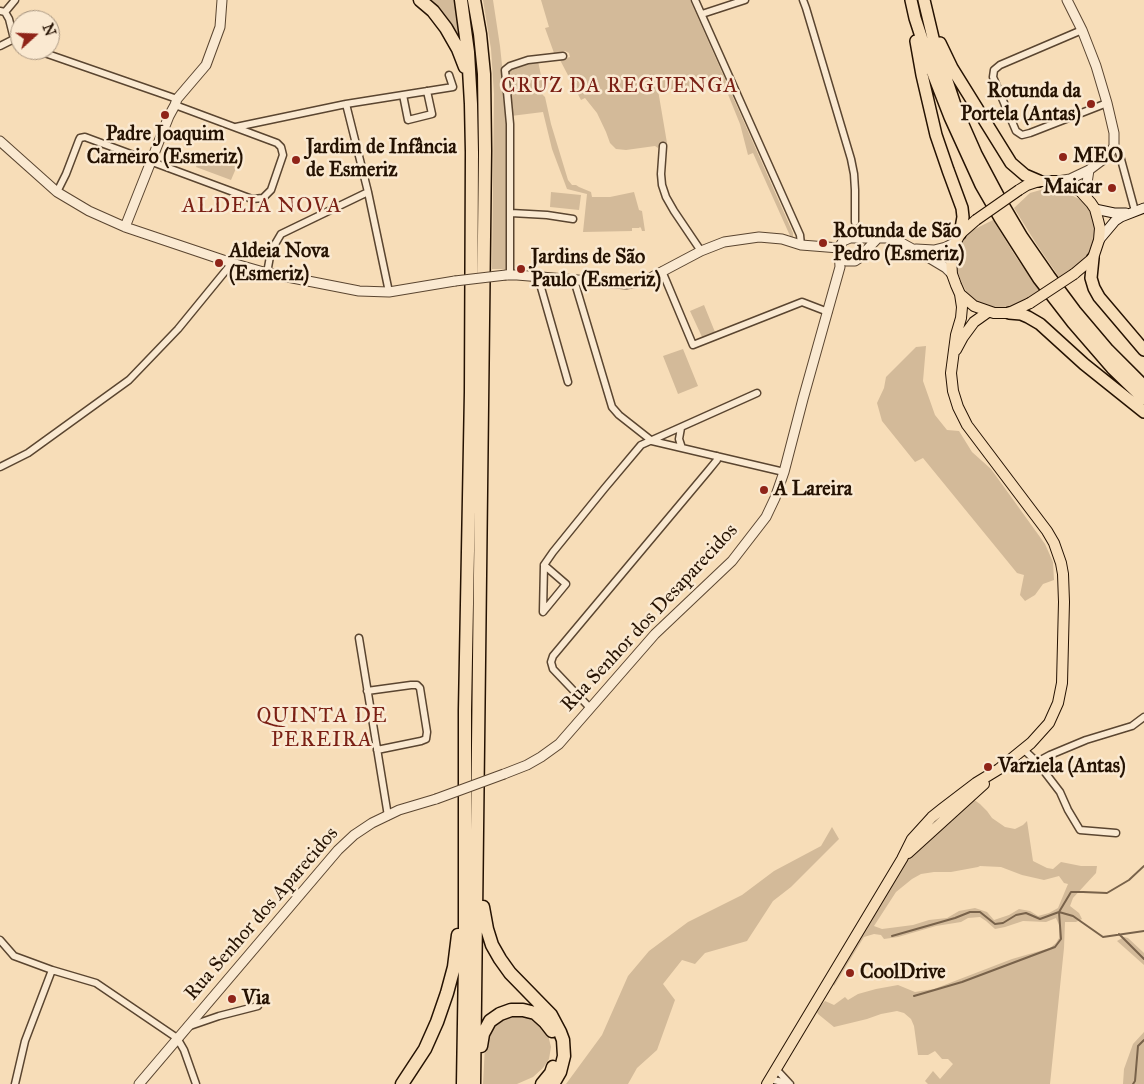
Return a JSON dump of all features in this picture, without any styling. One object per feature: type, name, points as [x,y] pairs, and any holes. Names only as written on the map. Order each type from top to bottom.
[{"type":"highway","points":[[420,0],[433,11],[446,28],[458,49],[470,81]]},
{"type":"highway","points":[[460,0],[470,81],[472,135],[472,332],[465,710],[463,1084]]},
{"type":"highway","points":[[474,0],[483,61],[485,143],[474,1084]]},
{"type":"highway","points":[[910,0],[922,75],[936,135],[962,208],[963,217],[958,238]]},
{"type":"highway","points":[[910,0],[924,46],[950,117],[981,185],[1000,218],[1039,279],[1066,315],[1112,368],[1144,399]]},
{"type":"highway","points":[[925,3],[952,68],[1010,163],[1025,175],[1039,181]]},
{"type":"highway","points":[[925,3],[938,58],[957,111],[976,154],[1022,238],[1075,311],[1108,350],[1144,386]]},
{"type":"highway","points":[[1093,258],[1091,278],[1094,288],[1099,297],[1144,350]]},
{"type":"highway","points":[[1009,313],[1028,317],[1040,324],[1084,364],[1144,412]]},
{"type":"highway","points":[[477,873],[482,888],[484,913],[492,945],[510,973],[551,1015],[560,1032],[564,1056],[560,1072],[553,1084]]},
{"type":"highway","points":[[402,1084],[425,1049],[437,1022],[454,967],[461,911],[465,907]]},
{"type":"highway","points":[[474,1064],[480,1060],[483,1034],[490,1021],[506,1012],[517,1010],[529,1011],[540,1017],[553,1032],[556,1046],[554,1066],[542,1084]]},
{"type":"main road","points":[[769,1082],[902,859],[912,839],[932,817],[976,782],[999,769],[1024,750],[1049,723],[1056,711],[1061,694],[1064,602],[1061,563],[1054,543],[1047,531],[967,425],[955,398],[951,373],[962,307],[960,294],[952,274],[951,259],[958,238],[976,220],[1027,185],[1039,181],[1058,181],[1080,191],[1095,209],[1100,228],[1099,240],[1093,258],[1074,274],[1030,303],[1009,313],[994,313],[974,306],[960,294]]},
{"type":"main road","points":[[953,355],[974,322],[988,312]]},
{"type":"street","points":[[10,23],[9,19],[2,12],[15,0]]},
{"type":"street","points":[[125,227],[176,102],[206,65],[220,27],[222,0]]},
{"type":"street","points":[[695,0],[800,235],[801,244]]},
{"type":"street","points":[[702,14],[745,0]]},
{"type":"street","points":[[803,0],[851,159],[854,174],[855,222]]},
{"type":"street","points":[[1058,181],[1070,179],[1090,170],[1109,154],[1114,146],[1114,133],[1096,66],[1082,30],[1067,0]]},
{"type":"street","points":[[1082,30],[1000,64],[994,70],[993,78],[1016,131],[1022,135],[1107,103]]},
{"type":"street","points":[[508,274],[511,213],[510,124],[505,70],[510,66],[528,60],[563,56]]},
{"type":"street","points":[[57,192],[82,137],[252,199],[263,198],[271,190],[283,155],[281,147],[277,143],[176,102],[60,59]]},
{"type":"street","points":[[235,127],[346,104],[453,87],[449,75]]},
{"type":"street","points":[[403,95],[408,120],[432,114],[427,91]]},
{"type":"street","points":[[346,104],[368,192],[389,292]]},
{"type":"street","points":[[0,141],[57,192],[89,211],[125,227],[232,263],[359,291],[389,292],[508,274],[626,284],[638,282],[701,251],[724,242],[759,237],[782,239],[840,252]]},
{"type":"street","points":[[663,146],[661,174],[666,197],[701,251]]},
{"type":"street","points":[[1114,146],[1118,152],[1132,212]]},
{"type":"street","points":[[1087,198],[1087,183],[1090,170]]},
{"type":"street","points":[[267,272],[271,251],[281,234],[368,192]]},
{"type":"street","points":[[1099,240],[1116,222],[1132,212],[1144,208]]},
{"type":"street","points":[[1095,209],[1114,213],[1132,212]]},
{"type":"street","points":[[511,213],[573,219]]},
{"type":"street","points":[[877,239],[858,259],[852,262],[847,261],[840,252],[840,244],[846,239],[887,238],[898,241],[913,249],[946,268],[952,274]]},
{"type":"street","points":[[913,249],[934,250],[946,248],[958,238]]},
{"type":"street","points":[[855,239],[861,245],[862,254]]},
{"type":"street","name":"Rua Senhor dos Desaparecidos","points":[[436,799],[527,765],[559,744],[655,634],[732,561],[766,517],[776,498],[784,472],[840,267],[840,252]]},
{"type":"street","name":"Rua Senhor dos Desaparecidos","points":[[835,283],[852,262]]},
{"type":"street","points":[[0,467],[28,453],[129,380],[178,328],[232,263]]},
{"type":"street","points":[[662,271],[693,345],[802,302],[828,312]]},
{"type":"street","points":[[538,277],[568,382]]},
{"type":"street","points":[[574,280],[612,407],[619,415],[652,441],[784,472]]},
{"type":"street","points":[[544,565],[566,584],[543,612],[544,565],[641,445],[758,393]]},
{"type":"street","points":[[681,428],[679,439],[682,448]]},
{"type":"street","points":[[590,708],[553,668],[551,662],[553,656],[708,471],[717,456]]},
{"type":"street","points":[[359,638],[388,816]]},
{"type":"street","points":[[367,691],[411,685],[417,685],[420,688],[427,732],[426,739],[377,750]]},
{"type":"street","points":[[1037,762],[1086,740],[1132,726],[1144,718]]},
{"type":"street","points":[[1024,750],[1037,762],[1060,792],[1080,830],[1116,833]]},
{"type":"street","name":"Rua Senhor dos Aparecidos","points":[[139,1084],[338,850],[372,823],[399,810],[436,799]]},
{"type":"street","points":[[0,940],[14,956],[96,983],[177,1038],[184,1050],[196,1084]]},
{"type":"street","points":[[15,1084],[26,1042],[52,970]]},
{"type":"street","points":[[186,1028],[219,1016],[258,1006]]},
{"type":"street","points":[[776,1069],[790,1084]]},
{"type":"street","points":[[769,1082],[790,1084]]},
{"type":"shaded area","points":[[429,0],[454,0],[461,42]]},
{"type":"shaded area","points":[[483,0],[493,0],[506,103],[508,269],[492,269],[494,94],[491,49]]},
{"type":"shaded area","points":[[541,0],[690,0],[793,233],[793,237],[791,238],[753,153],[748,155],[740,124],[725,87],[658,90],[667,143],[660,144],[658,148],[655,146],[626,150],[616,149],[610,143],[597,113],[585,98],[581,100],[560,60],[570,57],[569,53],[565,51],[554,53],[545,28],[549,27]]},
{"type":"shaded area","points":[[538,61],[543,85],[538,93],[545,97],[568,180],[572,185],[591,192],[592,197],[610,197],[634,192],[639,210],[642,211],[645,231],[642,231],[640,227],[632,228],[632,231],[583,232],[587,194],[567,189],[552,149],[543,112],[511,116],[508,72],[524,63]]},
{"type":"shaded area","points":[[201,152],[237,166],[231,180],[196,167]]},
{"type":"shaded area","points":[[1044,189],[1063,191],[1081,200],[1088,208],[1095,230],[1086,259],[1061,280],[1014,208],[1030,193]]},
{"type":"shaded area","points":[[551,192],[581,195],[579,210],[550,207]]},
{"type":"shaded area","points":[[993,220],[1041,292],[1014,306],[994,308],[974,300],[967,293],[956,268],[960,245],[966,236],[971,231]]},
{"type":"shaded area","points":[[704,305],[715,332],[702,337],[690,311]]},
{"type":"shaded area","points":[[926,346],[923,381],[935,415],[947,430],[959,431],[972,452],[991,469],[1045,544],[1053,562],[1054,580],[1043,584],[1035,595],[1025,601],[1020,595],[1024,575],[1017,573],[923,458],[915,462],[882,421],[877,403],[884,388],[886,377],[916,347]]},
{"type":"shaded area","points":[[683,349],[698,386],[678,394],[663,356]]},
{"type":"shaded area","points":[[973,799],[992,818],[1005,827],[1015,829],[1027,821],[1033,861],[1053,869],[1061,862],[1081,866],[1097,866],[1096,873],[1073,898],[1070,906],[1079,913],[1082,919],[1076,922],[1065,922],[1050,1084],[928,1084],[925,1081],[933,1071],[940,1079],[953,1064],[948,1059],[942,1059],[935,1051],[928,1055],[918,1055],[914,1026],[911,1019],[904,1013],[897,1011],[881,1014],[834,1027],[818,1014],[816,1010],[825,1001],[834,1005],[845,997],[848,1000],[858,994],[876,989],[898,985],[915,992],[934,989],[1012,959],[1050,948],[1059,938],[1059,925],[1056,918],[1046,922],[1023,921],[995,929],[980,917],[968,918],[961,922],[936,926],[898,937],[884,939],[881,935],[874,934],[864,937],[834,986],[832,982],[904,864],[920,844]],"holes":[[[980,866],[1001,867],[1022,875],[1044,880],[1059,876],[1064,883],[1068,884],[1058,908],[1038,916],[1030,911],[1019,909],[994,920],[987,912],[975,908],[959,911],[947,918],[929,920],[913,925],[882,929],[874,926],[896,892],[921,874],[951,872]]]},
{"type":"shaded area","points":[[832,827],[839,839],[791,887],[773,901],[747,941],[705,953],[695,964],[682,960],[663,984],[675,1000],[657,1050],[637,1068],[628,1084],[566,1084],[602,1035],[628,976],[649,951],[688,922],[742,895],[774,871],[821,846]]},
{"type":"shaded area","points":[[1124,937],[1128,938],[1144,953],[1144,965],[1117,941]]},
{"type":"shaded area","points":[[519,1016],[532,1018],[541,1025],[548,1035],[551,1047],[549,1059],[533,1077],[517,1084],[483,1084],[485,1045],[488,1034],[501,1021]]},
{"type":"shaded area","points":[[1144,1032],[1144,1084],[1123,1084],[1124,1069],[1133,1044]]},
{"type":"waterway","points":[[892,936],[970,912],[980,912],[995,924],[1003,923],[1016,915],[1026,913],[1040,919],[1059,912],[1071,892],[1107,893],[1129,880],[1144,866]]},
{"type":"waterway","points":[[914,996],[962,982],[1055,947],[1061,939],[1059,912],[1073,916],[1103,937],[1144,931]]},
{"type":"waterway","points":[[1119,934],[1144,959]]},
{"type":"waterway","points":[[1133,1084],[1135,1081],[1138,1046],[1144,1040]]},
{"type":"place","name":"Rotunda da Portela (Antas)","points":[[1091,104]]},
{"type":"place","name":"Padre Joaquim Carneiro (Esmeriz)","points":[[165,115]]},
{"type":"place","name":"MEO","points":[[1063,157]]},
{"type":"place","name":"Jardim de Infância de Esmeriz","points":[[296,160]]},
{"type":"place","name":"Maicar","points":[[1112,188]]},
{"type":"place","name":"Rotunda de São Pedro (Esmeriz)","points":[[823,243]]},
{"type":"place","name":"Aldeia Nova (Esmeriz)","points":[[219,263]]},
{"type":"place","name":"Jardins de São Paulo (Esmeriz)","points":[[521,269]]},
{"type":"place","name":"A Lareira","points":[[764,490]]},
{"type":"place","name":"Varziela (Antas)","points":[[988,767]]},
{"type":"place","name":"CoolDrive","points":[[850,973]]},
{"type":"place","name":"Via","points":[[232,999]]},
{"type":"district","name":"CRUZ DA REGUENGA","points":[[620,87]]},
{"type":"district","name":"ALDEIA NOVA","points":[[262,207]]},
{"type":"district","name":"QUINTA DE PEREIRA","points":[[322,729]]}]
